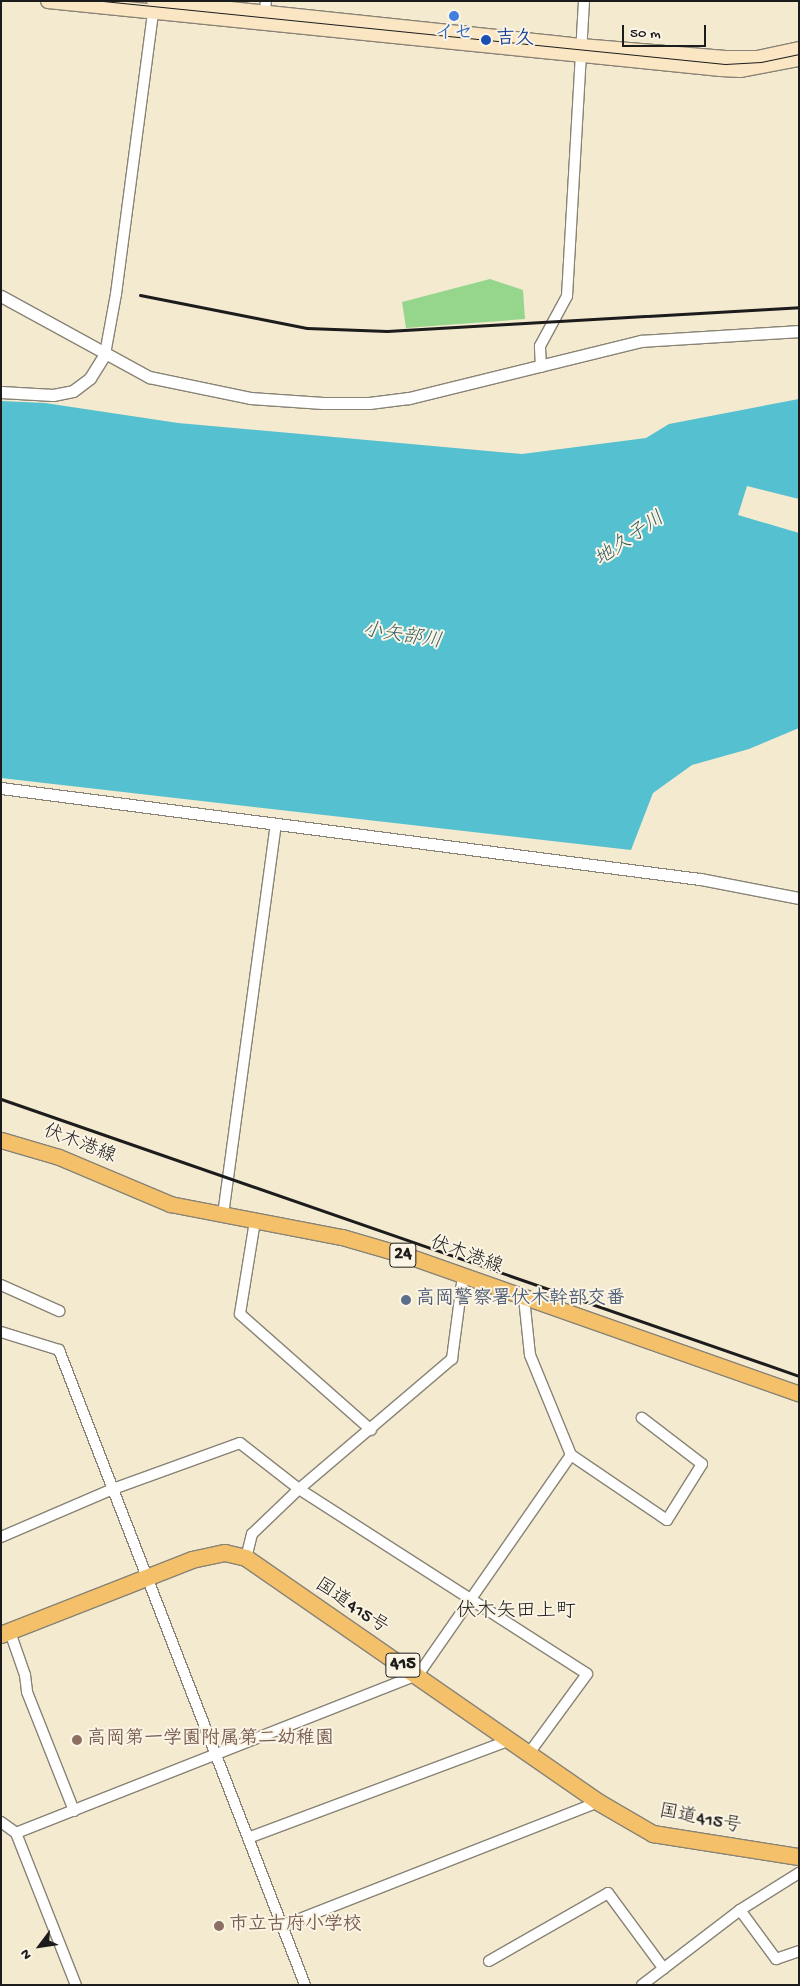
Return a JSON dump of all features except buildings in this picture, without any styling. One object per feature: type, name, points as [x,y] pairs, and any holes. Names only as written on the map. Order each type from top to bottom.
[{"type":"highway","name":"国道415号","points":[[6,1634],[200,1559],[225,1554],[246,1558],[530,1752],[598,1802],[653,1834],[799,1857]]},
{"type":"main road","points":[[48,1],[153,5],[265,13],[740,70],[799,59]]},
{"type":"main road","points":[[582,51],[742,59],[799,49]]},
{"type":"main road","name":"伏木港線","points":[[1,1140],[59,1157],[170,1204],[354,1240],[463,1276],[799,1394]]},
{"type":"street","points":[[541,367],[540,346],[567,296],[572,161],[582,51],[584,1]]},
{"type":"street","points":[[1,392],[53,394],[73,391],[90,378],[105,354],[153,5]]},
{"type":"street","points":[[1,296],[150,377],[189,387],[250,398],[323,403],[369,403],[409,398],[641,341],[799,331]]},
{"type":"street","points":[[1,788],[700,879],[799,898]]},
{"type":"street","points":[[224,1215],[276,825]]},
{"type":"street","points":[[255,1221],[240,1314],[371,1430]]},
{"type":"street","points":[[246,1558],[252,1534],[300,1489],[452,1360],[463,1276]]},
{"type":"street","points":[[1,1285],[60,1311]]},
{"type":"street","points":[[524,1298],[530,1355],[571,1455],[666,1520],[702,1464],[642,1418]]},
{"type":"street","points":[[1,1332],[59,1350],[303,1984]]},
{"type":"street","points":[[1,1537],[113,1489],[240,1443],[300,1489],[587,1674],[530,1752]]},
{"type":"street","points":[[1,1835],[74,1811],[418,1675],[472,1601],[571,1455]]},
{"type":"street","points":[[6,1634],[25,1675],[27,1692],[74,1811]]},
{"type":"street","points":[[248,1838],[510,1740]]},
{"type":"street","points":[[282,1926],[598,1802]]},
{"type":"street","points":[[1,1822],[14,1832],[76,1985]]},
{"type":"street","points":[[642,1985],[740,1910],[799,1873]]},
{"type":"street","points":[[489,1961],[608,1893],[664,1969]]},
{"type":"street","points":[[740,1910],[776,1960],[799,1951]]},
{"type":"green space","points":[[490,279],[523,290],[525,319],[406,328],[402,302]]},
{"type":"water","points":[[799,399],[799,499],[747,486],[738,515],[799,533],[799,728],[749,749],[692,765],[653,793],[631,850],[1,778],[1,401],[45,403],[178,423],[522,454],[646,438],[669,424]]},
{"type":"tram line","points":[[103,1],[725,64],[761,62],[799,54]]},
{"type":"railway","points":[[140,295],[307,328],[387,331],[799,307]]},
{"type":"railway","points":[[1,1099],[799,1376]]},
{"type":"place","name":"イセ","points":[[454,16]]},
{"type":"place","name":"吉久","points":[[486,40]]},
{"type":"place","name":"高岡警察署伏木幹部交番","points":[[406,1300]]},
{"type":"place","name":"高岡第一学園附属第二幼稚園","points":[[77,1740]]},
{"type":"place","name":"市立古府小学校","points":[[219,1926]]},
{"type":"district","name":"伏木矢田上町","points":[[516,1612]]},
{"type":"water label","name":"地久子川","points":[[630,540]]},
{"type":"water label","name":"小矢部川","points":[[402,637]]}]
